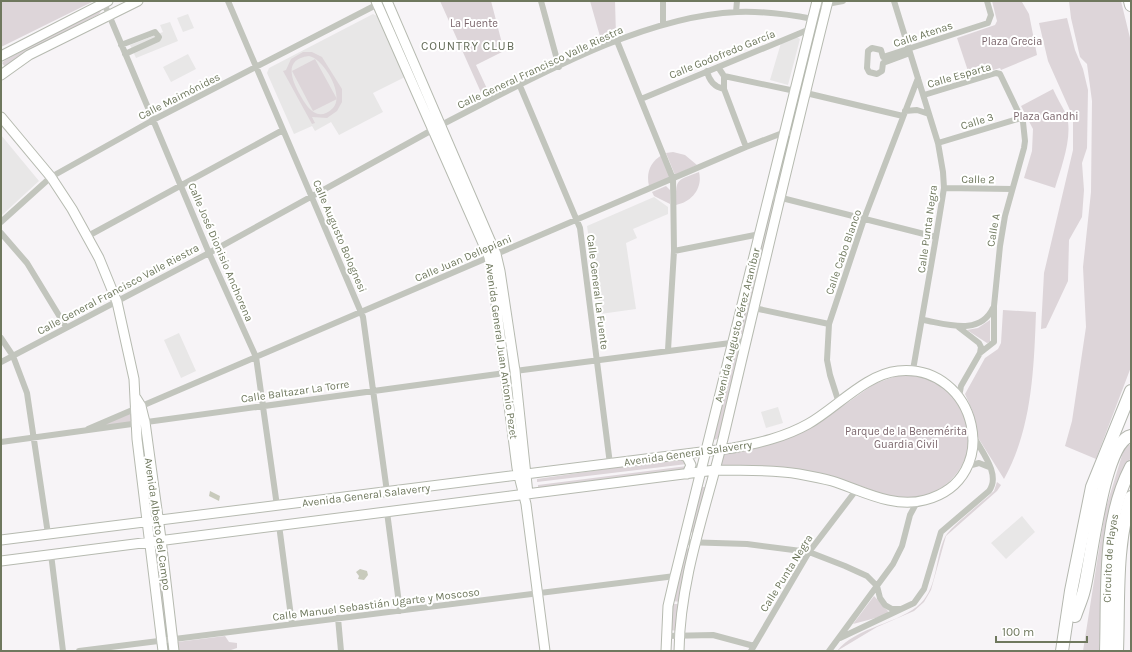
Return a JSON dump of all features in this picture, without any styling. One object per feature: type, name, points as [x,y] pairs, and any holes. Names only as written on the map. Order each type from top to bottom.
[{"type":"highway","points":[[1130,1],[1131,5]]},
{"type":"highway","points":[[1062,651],[1071,591],[1092,487],[1131,391]]},
{"type":"highway","points":[[1066,651],[1075,616],[1099,483],[1131,411]]},
{"type":"highway","points":[[1075,616],[1084,590],[1103,490],[1118,450],[1124,440],[1131,436]]},
{"type":"highway","name":"Circuito de Playas","points":[[1106,651],[1109,549],[1112,525],[1119,497],[1131,468]]},
{"type":"highway","name":"Circuito de Playas","points":[[1117,651],[1120,554],[1125,519],[1131,497]]},
{"type":"main road","points":[[1,75],[5,68],[29,55],[138,1]]},
{"type":"main road","name":"Avenida General Juan Antonio Pezet","points":[[387,1],[438,127],[492,256],[500,271],[515,371],[523,475]]},
{"type":"main road","points":[[3,56],[106,2]]},
{"type":"main road","name":"Avenida General Juan Antonio Pezet","points":[[377,2],[438,127]]},
{"type":"main road","name":"Avenida Augusto Pérez Araníbar","points":[[679,651],[682,605],[696,542],[720,450],[828,3]]},
{"type":"main road","name":"Avenida Augusto Pérez Araníbar","points":[[666,651],[668,606],[816,4]]},
{"type":"main road","name":"Avenida Alberto del Campo","points":[[1,117],[51,177],[88,236],[117,302],[125,334],[138,405],[147,522],[163,651]]},
{"type":"main road","name":"Avenida General Juan Antonio Pezet","points":[[492,256],[492,272],[505,373],[526,494],[545,651]]},
{"type":"main road","points":[[754,259],[765,261]]},
{"type":"main road","name":"Avenida General Salaverry","points":[[1,540],[706,452],[750,445],[783,435],[808,424],[881,375],[897,371],[913,370],[938,378],[958,391],[969,415],[974,437],[973,450],[968,466],[960,478],[950,488],[932,498],[917,502],[904,503],[887,500],[830,481],[798,474],[771,470],[715,470],[1,561]]},
{"type":"main road","name":"Avenida Alberto del Campo","points":[[140,422],[159,521],[174,651]]},
{"type":"main road","points":[[682,455],[687,457],[691,465],[687,474]]},
{"type":"street","name":"Calle Augusto Bolognesi","points":[[228,1],[361,312],[387,492]]},
{"type":"street","points":[[541,1],[559,67]]},
{"type":"street","points":[[663,1],[663,25]]},
{"type":"street","points":[[736,12],[737,1]]},
{"type":"street","points":[[816,4],[843,1]]},
{"type":"street","name":"Calle Punta Negra","points":[[894,1],[938,143],[944,188],[923,320],[913,370]]},
{"type":"street","name":"Calle Atenas","points":[[910,51],[883,57],[881,50],[872,48],[868,51],[866,68],[869,72],[877,74],[882,71],[883,63],[910,51],[990,21],[990,10],[987,1]]},
{"type":"street","name":"Calle José Dionisio Anchorena","points":[[106,2],[109,16],[121,45],[209,252],[256,357],[277,506]]},
{"type":"street","name":"Calle Maimónides","points":[[1,222],[51,177],[153,120],[256,68],[377,2]]},
{"type":"street","name":"Calle General Francisco Valle Riestra","points":[[1,362],[66,327],[117,302],[438,127],[559,67],[617,41],[663,25],[707,15],[736,12],[778,13],[811,24]]},
{"type":"street","name":"Calle Godofredo García","points":[[641,99],[811,24]]},
{"type":"street","points":[[121,45],[155,32],[159,37],[158,40],[125,54]]},
{"type":"street","points":[[617,41],[673,179],[674,251],[668,350]]},
{"type":"street","points":[[718,66],[724,76],[724,89],[746,147]]},
{"type":"street","points":[[707,71],[709,79],[713,85],[724,89]]},
{"type":"street","name":"Calle Esparta","points":[[924,96],[996,73],[1000,74]]},
{"type":"street","name":"Calle A","points":[[958,391],[980,353],[994,342],[994,306],[1000,246],[1012,189],[1024,148],[1025,132],[1021,118],[1000,74]]},
{"type":"street","points":[[724,76],[795,91]]},
{"type":"street","name":"Calle Cabo Blanco","points":[[839,402],[830,375],[827,360],[829,324],[864,220],[918,78]]},
{"type":"street","name":"Calle General La Fuente","points":[[520,86],[580,228],[610,464]]},
{"type":"street","points":[[806,93],[904,113],[917,110],[929,114]]},
{"type":"street","name":"Calle 3","points":[[938,143],[1021,118]]},
{"type":"street","points":[[88,236],[283,130]]},
{"type":"street","points":[[785,132],[796,134]]},
{"type":"street","name":"Calle Juan Dellepiani","points":[[138,405],[256,357],[577,221],[746,147],[785,132]]},
{"type":"street","name":"Calle 2","points":[[944,188],[1012,189]]},
{"type":"street","points":[[770,195],[780,199],[936,237]]},
{"type":"street","points":[[1,233],[27,263],[66,327]]},
{"type":"street","points":[[674,251],[760,234]]},
{"type":"street","points":[[923,320],[957,326],[974,326],[987,318],[994,306]]},
{"type":"street","points":[[754,308],[829,324]]},
{"type":"street","points":[[957,326],[979,343],[980,353]]},
{"type":"street","points":[[1,338],[12,356],[27,393],[48,534]]},
{"type":"street","points":[[515,371],[597,361],[734,341],[746,341]]},
{"type":"street","name":"Calle Baltazar La Torre","points":[[1,442],[505,373]]},
{"type":"street","name":"Calle Baltazar La Torre","points":[[88,430],[138,405]]},
{"type":"street","points":[[840,638],[904,609],[912,604],[921,595],[941,532],[991,488],[994,480],[990,468],[974,437]]},
{"type":"street","points":[[968,466],[981,463],[990,468]]},
{"type":"street","name":"Calle Punta Negra","points":[[752,648],[809,552],[857,489]]},
{"type":"street","points":[[829,651],[893,564],[902,546],[910,515],[917,502]]},
{"type":"street","points":[[904,503],[910,515]]},
{"type":"street","points":[[387,512],[400,611]]},
{"type":"street","points":[[279,525],[292,624]]},
{"type":"street","points":[[684,542],[747,544],[809,552],[854,569],[867,576],[877,586],[880,598],[887,606],[894,609],[904,609]]},
{"type":"street","points":[[51,554],[63,651]]},
{"type":"street","name":"Calle Manuel Sebastián Ugarte y Moscoso","points":[[79,651],[675,576]]},
{"type":"street","points":[[338,618],[341,651]]},
{"type":"street","points":[[666,636],[714,635],[752,648]]},
{"type":"shaded area","points":[[188,14],[194,28],[183,32],[177,18]]},
{"type":"shaded area","points":[[373,14],[377,16],[405,77],[373,93],[383,112],[339,135],[331,122],[315,131],[312,126],[294,134],[267,73],[269,68]]},
{"type":"shaded area","points":[[170,22],[178,41],[136,58],[130,45],[163,32],[160,25]]},
{"type":"shaded area","points":[[797,37],[800,39],[788,85],[770,80],[781,43]]},
{"type":"shaded area","points":[[188,54],[196,69],[171,82],[163,67]]},
{"type":"shaded area","points":[[1,135],[39,181],[1,216]]},
{"type":"shaded area","points":[[654,197],[668,207],[668,214],[633,229],[637,238],[626,243],[636,309],[600,314],[587,226]]},
{"type":"shaded area","points":[[179,333],[196,371],[181,378],[164,340]]},
{"type":"shaded area","points":[[778,407],[783,423],[766,428],[761,412]]},
{"type":"shaded area","points":[[210,491],[220,496],[219,501],[209,496]]},
{"type":"shaded area","points":[[1022,516],[1035,532],[1006,559],[991,543]]},
{"type":"shaded area","points":[[360,569],[367,571],[368,575],[364,580],[358,579],[359,576],[356,572]]},
{"type":"green space","points":[[1,1],[94,1],[1,47]]},
{"type":"green space","name":"La Fuente","points":[[440,1],[491,1],[504,51],[476,65],[489,93],[483,97]]},
{"type":"green space","points":[[590,1],[615,1],[616,36],[601,40]]},
{"type":"green space","name":"Plaza Grecia","points":[[992,1],[1022,2],[1029,14],[1037,55],[1001,70],[1000,68],[970,77],[957,38],[995,25],[997,21]]},
{"type":"green space","points":[[1069,1],[1121,1],[1131,42],[1131,367],[1096,459],[1065,446],[1072,421],[1086,327],[1083,267],[1091,192],[1092,101],[1087,64],[1080,57],[1071,18]]},
{"type":"green space","points":[[97,9],[101,11],[99,14],[20,57],[6,68],[2,63],[4,61]]},
{"type":"green space","points":[[1067,18],[1075,50],[1083,69],[1088,90],[1087,148],[1082,163],[1084,190],[1082,217],[1069,240],[1068,281],[1046,328],[1041,329],[1044,273],[1073,150],[1073,117],[1048,61],[1039,23]]},
{"type":"green space","points":[[303,52],[312,52],[322,57],[342,89],[342,102],[337,111],[327,118],[312,117],[315,123],[312,124],[283,71],[286,70],[291,59]],"holes":[[[309,56],[315,59],[326,70],[335,87],[336,102],[333,108],[322,114],[317,114],[305,103],[296,87],[292,75],[293,65],[296,61]]]},
{"type":"green space","points":[[315,59],[337,99],[313,111],[292,71]]},
{"type":"green space","name":"Plaza Gandhi","points":[[1053,89],[1066,114],[1068,122],[1068,141],[1055,188],[1024,178],[1032,151],[1033,129],[1021,106]]},
{"type":"green space","points":[[786,140],[791,142],[779,189],[775,188]]},
{"type":"green space","points":[[673,152],[685,155],[697,165],[675,175],[666,153]]},
{"type":"green space","points":[[662,155],[671,177],[649,186],[648,177],[650,168],[654,161]]},
{"type":"green space","points":[[699,172],[700,178],[698,189],[687,201],[676,205],[676,190],[678,182],[685,177]]},
{"type":"green space","points":[[666,186],[670,190],[670,204],[654,196],[652,192]]},
{"type":"green space","points":[[772,199],[775,200],[743,334],[739,334]]},
{"type":"green space","points":[[1003,310],[1036,312],[1032,377],[1026,419],[1021,440],[1004,479],[977,436],[973,412],[965,394],[985,358],[998,349],[1001,343]]},
{"type":"green space","points":[[990,320],[990,342],[987,343],[967,330],[978,328]]},
{"type":"green space","points":[[738,348],[740,351],[720,437],[715,440],[713,437],[734,353]]},
{"type":"green space","name":"Parque de la Benemérita Guardia Civil","points":[[914,374],[936,382],[950,391],[954,395],[962,411],[968,427],[969,443],[965,458],[958,472],[947,483],[934,492],[918,498],[896,499],[846,481],[806,470],[748,466],[724,467],[720,464],[722,454],[806,429],[833,413],[874,384],[899,375]]},
{"type":"green space","points":[[133,411],[136,422],[94,428]]},
{"type":"green space","points":[[144,439],[155,515],[148,514],[138,440]]},
{"type":"green space","points":[[1128,445],[1131,445],[1131,457],[1121,478],[1103,585],[1099,651],[1083,651],[1105,511],[1123,452]]},
{"type":"green space","points":[[681,458],[687,464],[537,482],[537,479]]},
{"type":"green space","points":[[687,466],[685,473],[538,491],[538,485]]},
{"type":"green space","points":[[997,482],[1001,485],[997,491],[946,536],[931,590],[924,602],[914,611],[877,627],[837,651],[845,643],[856,636],[902,616],[921,603],[931,588],[939,553],[945,537],[960,521],[994,491]]},
{"type":"green space","points":[[702,487],[706,487],[694,533],[690,532]]},
{"type":"green space","points":[[685,548],[691,549],[680,602],[673,601]]},
{"type":"green space","points":[[154,553],[160,553],[170,632],[162,633]]},
{"type":"green space","points":[[874,596],[888,611],[887,615],[853,624]]},
{"type":"green space","points":[[673,604],[680,604],[677,631],[670,630]]},
{"type":"green space","points":[[225,636],[229,642],[237,643],[237,648],[228,651],[178,651],[177,642]]},
{"type":"district","name":"COUNTRY CLUB","points":[[468,46]]}]
